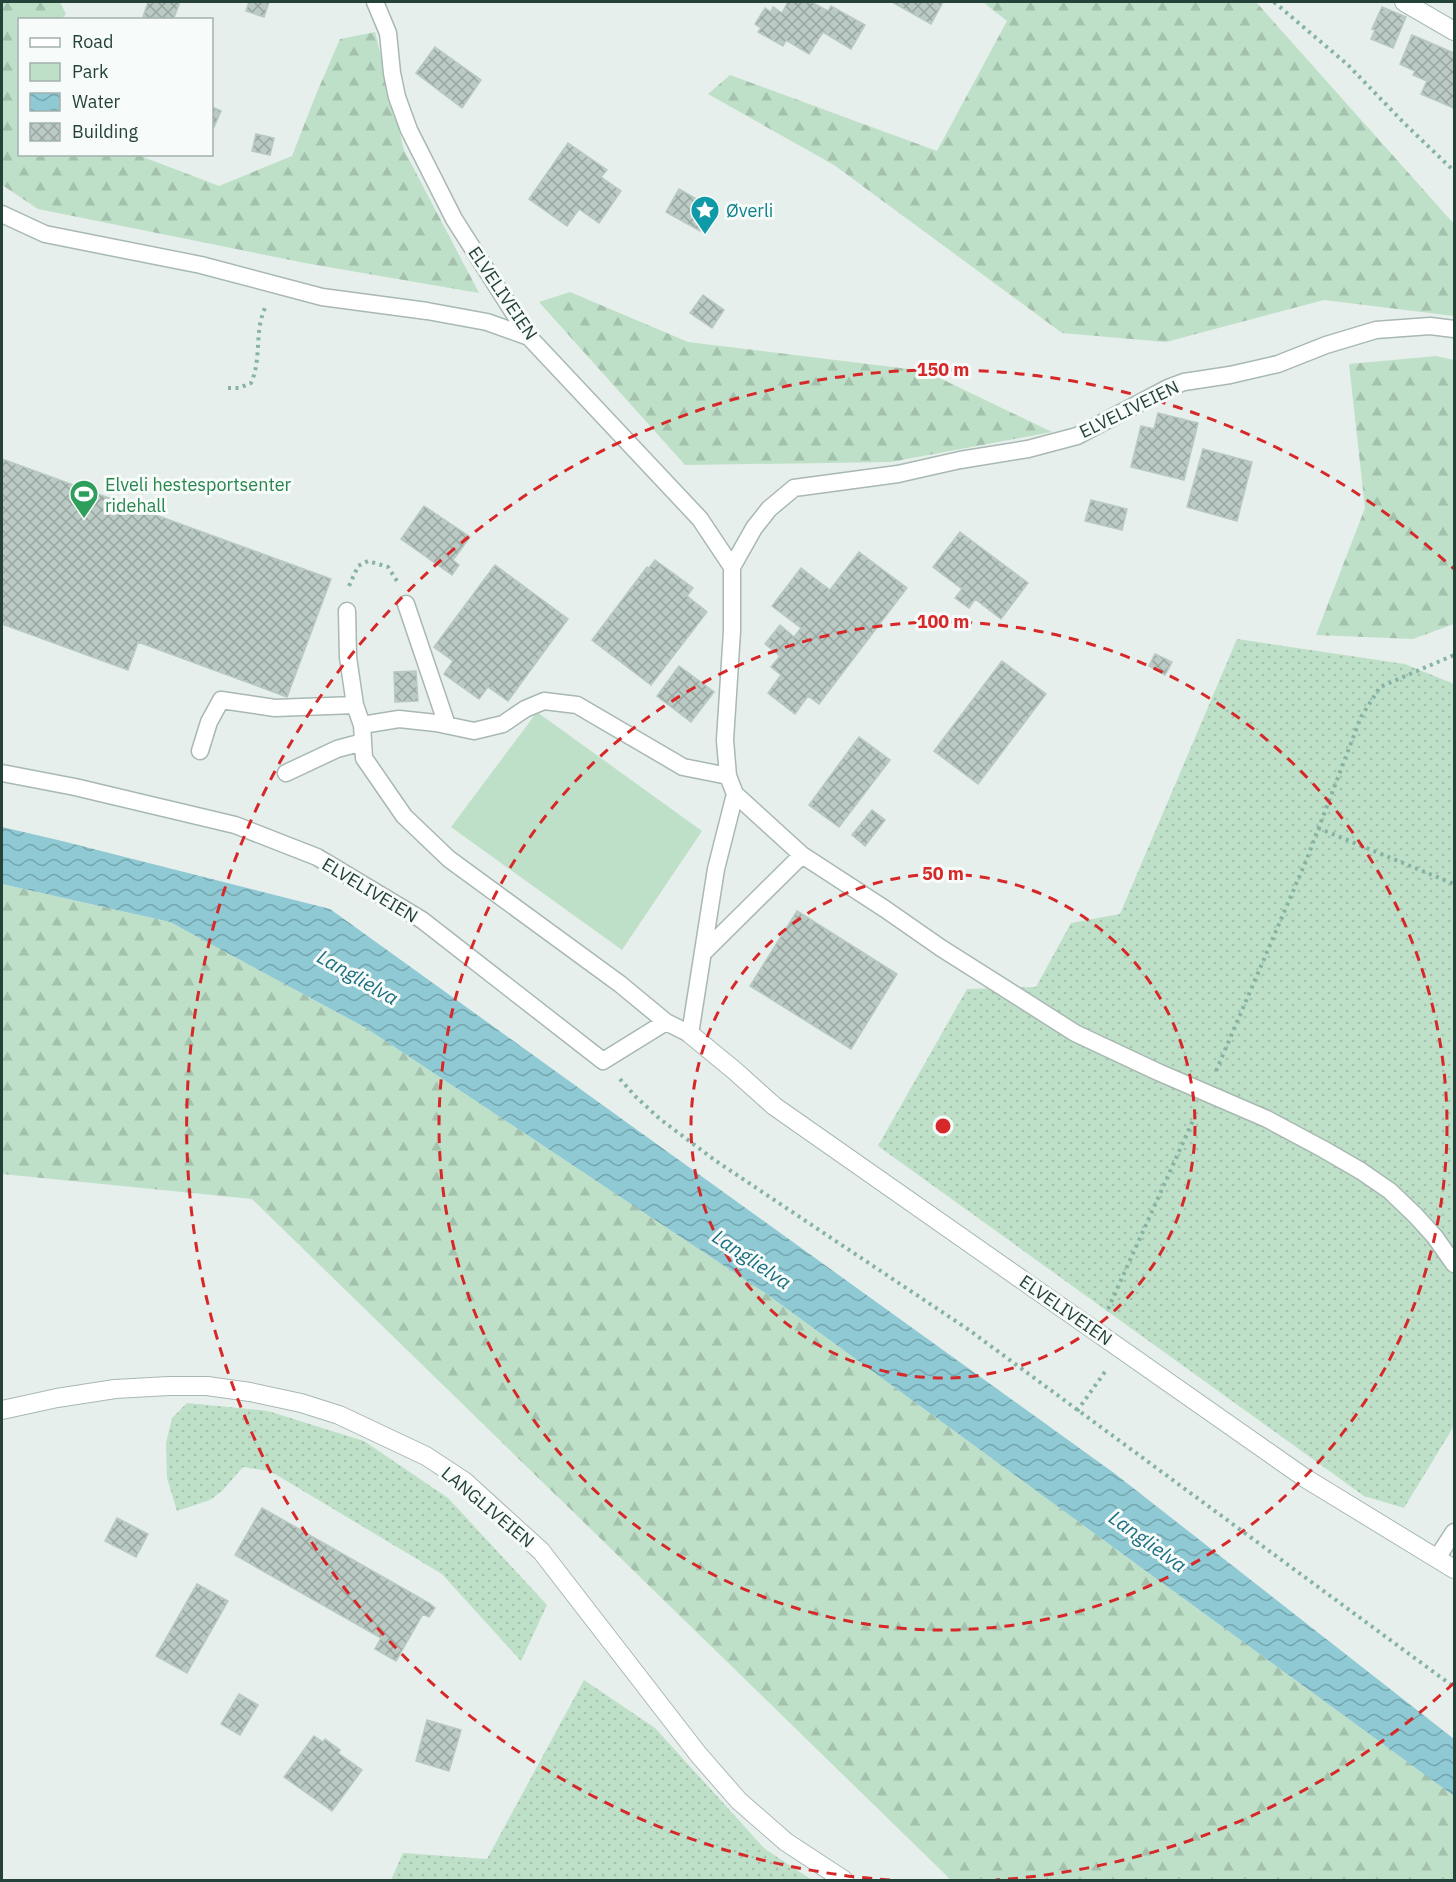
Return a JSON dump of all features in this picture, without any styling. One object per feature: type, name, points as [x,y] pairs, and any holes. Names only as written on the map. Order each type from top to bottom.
[{"type":"street","points":[[1404,2],[1455,31]]},
{"type":"street","name":"ELVELIVEIEN","points":[[690,1034],[774,1106],[1305,1478],[1455,1569]]},
{"type":"street","name":"LANGLIVEIEN","points":[[2,1410],[115,1389],[207,1386],[301,1403],[339,1415],[426,1456],[464,1481],[541,1551],[698,1754],[739,1801],[786,1842],[844,1881]]},
{"type":"lane","name":"ELVELIVEIEN","points":[[375,2],[388,33],[397,97],[409,130],[454,219],[529,337],[700,519],[732,567]]},
{"type":"lane","points":[[2,214],[45,234],[201,265],[322,297],[427,311],[487,322],[529,337]]},
{"type":"lane","name":"ELVELIVEIEN","points":[[735,794],[728,776],[725,740],[732,631],[732,567],[754,528],[769,509],[794,488],[897,474],[960,460],[1028,449],[1077,436],[1168,388],[1185,382],[1278,364],[1326,345],[1376,330],[1430,326],[1455,328]]},
{"type":"lane","points":[[406,604],[447,725]]},
{"type":"lane","name":"ELVELIVEIEN","points":[[347,611],[348,657],[364,758],[404,816],[449,859],[620,984],[666,1022],[690,1034]]},
{"type":"lane","points":[[200,751],[209,722],[221,700],[275,708],[355,705]]},
{"type":"lane","points":[[286,773],[337,749],[362,734],[399,719],[474,731],[503,724],[525,709],[544,701],[577,705],[683,767],[728,776]]},
{"type":"lane","name":"ELVELIVEIEN","points":[[2,773],[75,787],[235,825],[317,857],[422,920],[603,1061]]},
{"type":"lane","points":[[690,1034],[717,869],[735,794],[802,855],[941,948],[1075,1033],[1267,1119],[1371,1178],[1390,1191],[1416,1216],[1455,1264]]},
{"type":"lane","points":[[703,953],[802,855]]},
{"type":"lane","points":[[603,1061],[666,1022]]},
{"type":"lane","points":[[1437,1558],[1455,1532]]},
{"type":"path","points":[[1274,2],[1348,65],[1455,171]]},
{"type":"path","points":[[228,388],[239,388],[251,383],[256,371],[260,318],[276,285]]},
{"type":"path","points":[[347,611],[346,595],[352,576],[358,566],[368,561],[388,567],[406,604]]},
{"type":"path","points":[[1098,1332],[1257,979],[1362,717],[1380,687],[1455,655]]},
{"type":"path","points":[[1318,828],[1455,884]]},
{"type":"path","points":[[603,1061],[636,1097],[716,1161],[969,1330],[1455,1687]]},
{"type":"path","points":[[1077,1411],[1122,1349]]},
{"type":"green space","points":[[2,2],[60,2],[66,14],[63,18],[18,18],[18,156],[141,156],[219,186],[292,156],[340,39],[375,32],[404,150],[479,293],[305,263],[38,209],[2,185]]},
{"type":"green space","points":[[983,2],[1256,2],[1454,224],[1454,316],[1324,300],[1166,342],[1062,333],[834,165],[708,94],[730,75],[937,151],[1007,21]]},
{"type":"green space","points":[[570,292],[688,342],[925,371],[1052,432],[891,462],[685,465],[539,302]]},
{"type":"green space","points":[[1436,356],[1454,360],[1454,624],[1413,639],[1316,635],[1365,508],[1349,364]]},
{"type":"green space","points":[[1237,639],[1405,664],[1454,684],[1454,1426],[1404,1508],[1364,1496],[878,1146],[967,989],[1036,987],[1071,923],[1120,914]]},
{"type":"green space","points":[[537,712],[702,831],[622,950],[451,827]]},
{"type":"green space","points":[[2,884],[170,922],[366,1028],[768,1295],[1454,1796],[1454,1880],[951,1880],[252,1199],[2,1174]]},
{"type":"green space","points":[[187,1403],[268,1411],[364,1441],[448,1498],[547,1605],[521,1661],[442,1574],[270,1471],[243,1467],[222,1491],[210,1500],[177,1511],[167,1478],[166,1443],[172,1418]]},
{"type":"green space","points":[[584,1680],[655,1728],[765,1849],[812,1880],[391,1880],[403,1853],[487,1859]]},
{"type":"water","name":"Langlielva","points":[[2,827],[330,909],[1114,1473],[1454,1739],[1454,1796],[768,1295],[366,1028],[170,922],[2,884]]},
{"type":"building","points":[[148,2],[180,2],[174,18],[143,18]]},
{"type":"building","points":[[249,2],[269,2],[264,17],[246,11]]},
{"type":"building","points":[[788,2],[811,2],[828,11],[831,6],[865,25],[851,49],[823,32],[809,54],[786,40],[783,46],[758,32],[761,28],[755,24],[765,8],[771,12],[773,7],[782,13]]},
{"type":"building","points":[[892,2],[943,2],[931,24]]},
{"type":"building","points":[[1382,7],[1406,17],[1393,48],[1371,39],[1375,30],[1372,29]]},
{"type":"building","points":[[1412,35],[1454,53],[1454,108],[1421,94],[1427,81],[1413,75],[1415,71],[1400,64]]},
{"type":"building","points":[[435,47],[481,80],[462,108],[416,73]]},
{"type":"building","points":[[213,107],[221,111],[213,126]]},
{"type":"building","points":[[256,134],[274,138],[270,155],[252,151]]},
{"type":"building","points":[[568,143],[607,170],[601,177],[621,191],[599,223],[579,209],[567,226],[529,199]]},
{"type":"building","points":[[679,189],[712,208],[700,231],[666,212]]},
{"type":"building","points":[[703,295],[724,310],[712,328],[690,313]]},
{"type":"building","points":[[1158,413],[1198,423],[1184,480],[1131,467],[1141,426],[1154,429]]},
{"type":"building","points":[[1203,449],[1252,462],[1237,521],[1187,507]]},
{"type":"building","name":"Elveli hestesportsenter ridehall","points":[[2,459],[331,579],[287,697],[138,642],[128,670],[2,624]]},
{"type":"building","points":[[1091,500],[1127,509],[1122,530],[1085,521]]},
{"type":"building","points":[[424,506],[470,537],[453,560],[459,565],[452,575],[401,539]]},
{"type":"building","points":[[960,532],[1028,583],[1001,619],[975,599],[969,608],[955,598],[962,589],[933,567]]},
{"type":"building","points":[[859,552],[907,588],[819,704],[808,696],[795,714],[768,693],[781,675],[771,667],[780,656],[765,644],[780,625],[794,637],[801,628],[772,606],[801,568],[830,590]]},
{"type":"building","points":[[655,560],[693,588],[687,596],[707,612],[651,685],[592,640],[647,567],[649,568]]},
{"type":"building","points":[[495,565],[568,619],[508,701],[488,687],[479,699],[444,674],[453,661],[434,647]]},
{"type":"building","points":[[1155,654],[1172,662],[1165,675],[1149,666]]},
{"type":"building","points":[[1002,661],[1046,694],[978,784],[934,751]]},
{"type":"building","points":[[679,666],[714,692],[691,722],[657,696]]},
{"type":"building","points":[[416,671],[418,701],[395,702],[394,672]]},
{"type":"building","points":[[859,737],[890,760],[839,827],[809,805]]},
{"type":"building","points":[[872,810],[885,820],[865,846],[852,835]]},
{"type":"building","points":[[797,911],[897,974],[851,1049],[750,986]]},
{"type":"building","points":[[262,1508],[435,1608],[429,1617],[423,1614],[396,1661],[375,1649],[381,1638],[235,1555]]},
{"type":"building","points":[[117,1518],[148,1534],[136,1557],[105,1541]]},
{"type":"building","points":[[197,1584],[228,1601],[187,1673],[156,1656]]},
{"type":"building","points":[[239,1694],[258,1705],[240,1735],[221,1724]]},
{"type":"building","points":[[427,1720],[461,1730],[449,1771],[416,1761]]},
{"type":"building","points":[[314,1736],[323,1742],[325,1739],[340,1750],[338,1753],[362,1770],[332,1811],[284,1777]]},
{"type":"place","name":"Øverli","points":[[705,236]]},
{"type":"place","name":"Elveli hestesportsenter ridehall","points":[[84,520]]}]
